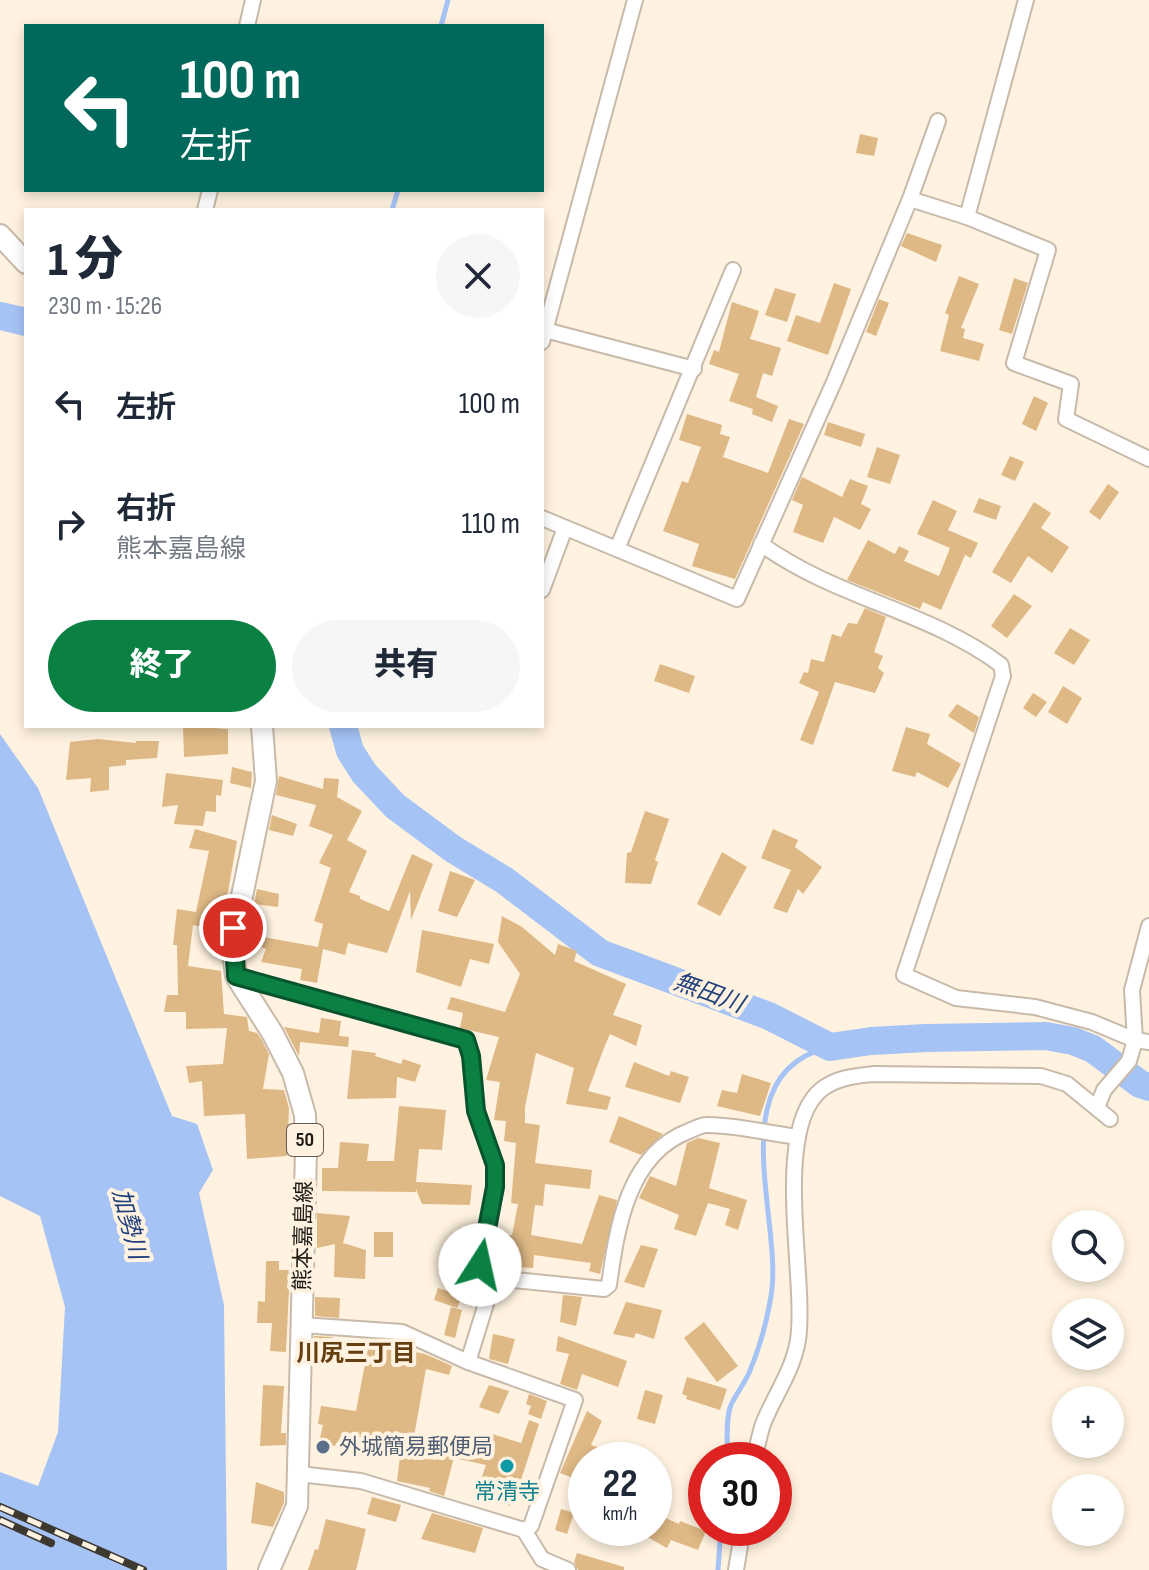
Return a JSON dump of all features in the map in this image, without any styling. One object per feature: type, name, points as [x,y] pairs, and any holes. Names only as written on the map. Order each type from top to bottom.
[{"type":"main road","points":[[0,235],[24,261]]},
{"type":"main road","name":"熊本嘉島線","points":[[262,728],[266,781],[233,928],[236,976],[273,1034],[293,1073],[305,1115],[297,1506],[269,1570]]},
{"type":"street","points":[[247,24],[253,0]]},
{"type":"street","points":[[635,0],[544,336],[694,369]]},
{"type":"street","points":[[967,217],[1026,0]]},
{"type":"street","points":[[544,519],[707,590],[737,599],[910,199],[938,121]]},
{"type":"street","points":[[910,199],[967,217],[1048,250],[1014,363],[1071,384],[1066,419],[1149,459]]},
{"type":"street","points":[[617,549],[733,270]]},
{"type":"street","points":[[544,585],[565,528]]},
{"type":"street","points":[[761,544],[791,566],[915,618],[981,650],[1001,665],[1003,676],[904,975],[956,998],[1035,1007],[1092,1022],[1138,1045]]},
{"type":"street","points":[[1099,1104],[1104,1090],[1138,1045],[1132,990],[1149,926]]},
{"type":"street","points":[[236,976],[466,1040],[471,1056],[476,1111],[495,1165],[495,1187],[480,1265],[485,1274],[494,1278],[604,1289],[609,1285],[617,1233],[633,1182],[642,1167],[671,1137],[705,1125],[798,1137]]},
{"type":"street","points":[[758,1442],[763,1423],[781,1393],[798,1341],[800,1285],[794,1175],[798,1137],[808,1104],[820,1091],[846,1077],[874,1074],[1041,1076],[1067,1084],[1099,1104],[1110,1119]]},
{"type":"street","points":[[468,1362],[494,1278]]},
{"type":"street","points":[[302,1325],[402,1332],[468,1362],[575,1400],[531,1526],[524,1530]]},
{"type":"street","points":[[299,1474],[361,1481],[524,1530],[542,1559],[568,1570]]},
{"type":"street","points":[[736,1570],[740,1546]]},
{"type":"water","name":"加勢川","points":[[0,734],[38,788],[172,1116],[197,1124],[213,1170],[199,1193],[224,1305],[227,1570],[0,1570],[0,1472],[38,1486],[58,1432],[65,1307],[40,1216],[0,1196]]},
{"type":"building","points":[[860,134],[878,138],[874,156],[856,153]]},
{"type":"building","points":[[907,233],[942,245],[936,262],[901,246]]},
{"type":"building","points":[[959,276],[979,284],[961,328],[965,329],[963,338],[984,344],[979,361],[940,351],[949,315],[945,313]]},
{"type":"building","points":[[1014,278],[1028,283],[1012,334],[999,330]]},
{"type":"building","points":[[834,283],[851,289],[828,355],[787,341],[796,315],[820,323]]},
{"type":"building","points":[[775,288],[796,294],[787,322],[765,315]]},
{"type":"building","points":[[879,299],[889,303],[876,336],[866,332]]},
{"type":"building","points":[[732,302],[759,311],[750,339],[781,348],[772,376],[763,373],[756,397],[778,406],[772,422],[752,414],[753,409],[729,401],[739,374],[709,364],[714,350],[719,352]]},
{"type":"building","points":[[1034,396],[1048,403],[1036,431],[1022,424]]},
{"type":"building","points":[[687,414],[722,425],[720,434],[730,437],[723,457],[768,473],[789,419],[804,424],[735,579],[692,566],[699,544],[663,531],[682,481],[688,483],[701,447],[679,440]]},
{"type":"building","points":[[828,422],[865,434],[861,447],[824,435]]},
{"type":"building","points":[[877,447],[900,455],[890,484],[867,477]]},
{"type":"building","points":[[1010,456],[1024,462],[1015,481],[1001,475]]},
{"type":"building","points":[[802,477],[842,497],[850,479],[868,486],[861,504],[871,509],[860,530],[834,517],[823,543],[793,532],[803,505],[792,500]]},
{"type":"building","points":[[1108,484],[1119,492],[1100,520],[1089,512]]},
{"type":"building","points":[[979,498],[1001,506],[996,520],[973,512]]},
{"type":"building","points":[[933,500],[957,511],[948,530],[978,543],[971,558],[965,555],[941,610],[923,602],[920,609],[847,580],[868,540],[895,554],[899,546],[909,551],[904,561],[939,576],[950,548],[917,534]]},
{"type":"building","points":[[1034,502],[1051,513],[1041,528],[1069,547],[1052,573],[1028,556],[1011,583],[992,572]]},
{"type":"building","points":[[1014,594],[1032,606],[1007,638],[991,626]]},
{"type":"building","points":[[865,608],[886,617],[874,652],[883,656],[878,668],[884,673],[875,693],[835,682],[813,745],[800,740],[819,692],[799,683],[804,672],[808,673],[811,659],[824,662],[832,634],[841,637],[848,623],[857,624]]},
{"type":"building","points":[[1070,628],[1090,640],[1074,665],[1054,653]]},
{"type":"building","points":[[660,664],[695,676],[689,693],[654,681]]},
{"type":"building","points":[[1063,686],[1082,698],[1067,724],[1048,712]]},
{"type":"building","points":[[1033,693],[1047,702],[1036,717],[1023,708]]},
{"type":"building","points":[[957,704],[979,717],[974,733],[948,716]]},
{"type":"building","points":[[906,727],[930,734],[927,744],[961,764],[948,788],[917,772],[915,777],[892,771]]},
{"type":"building","points":[[183,728],[228,729],[228,754],[184,757]]},
{"type":"building","points":[[98,739],[136,743],[159,741],[157,758],[126,760],[126,765],[109,767],[109,790],[90,792],[91,778],[66,780],[70,742]]},
{"type":"building","points":[[232,767],[252,772],[251,788],[230,783]]},
{"type":"building","points":[[166,773],[223,780],[221,796],[216,795],[216,812],[206,811],[203,826],[174,824],[178,805],[162,807]]},
{"type":"building","points":[[279,776],[323,789],[324,778],[339,779],[337,797],[362,811],[347,840],[367,851],[349,892],[360,896],[360,899],[389,911],[412,854],[433,864],[411,920],[410,891],[387,953],[348,943],[345,955],[323,949],[317,983],[300,980],[302,969],[261,962],[266,949],[246,941],[247,934],[318,947],[323,924],[314,921],[331,868],[319,863],[333,835],[309,826],[316,805],[276,795]]},
{"type":"building","points":[[645,811],[669,819],[655,860],[658,862],[651,884],[625,883],[627,853],[631,852]]},
{"type":"building","points":[[272,815],[297,824],[293,836],[269,830]]},
{"type":"building","points":[[195,829],[237,841],[221,931],[193,925],[188,966],[221,971],[224,1014],[247,1017],[249,1031],[257,1033],[262,1040],[269,1054],[263,1089],[284,1090],[289,1108],[287,1156],[247,1159],[245,1114],[204,1116],[202,1081],[189,1083],[186,1066],[223,1064],[227,1028],[186,1029],[186,1012],[164,1012],[167,995],[178,995],[177,945],[173,945],[177,909],[196,912],[209,851],[189,848]]},
{"type":"building","points":[[773,829],[798,840],[795,847],[822,867],[803,894],[798,889],[787,913],[773,908],[791,870],[761,858]]},
{"type":"building","points":[[722,852],[747,867],[720,916],[697,904]]},
{"type":"building","points":[[450,871],[475,880],[457,917],[438,911]]},
{"type":"building","points":[[257,889],[279,894],[278,907],[254,904]]},
{"type":"building","points":[[502,916],[522,927],[555,955],[558,944],[577,951],[574,961],[626,984],[613,1015],[642,1025],[636,1046],[610,1034],[604,1048],[588,1091],[611,1097],[607,1110],[566,1104],[574,1068],[536,1053],[525,1107],[525,1123],[540,1125],[535,1163],[592,1170],[590,1189],[545,1184],[543,1206],[535,1205],[531,1235],[582,1244],[599,1195],[617,1200],[600,1274],[589,1271],[591,1263],[534,1255],[533,1268],[500,1266],[504,1235],[512,1235],[518,1204],[511,1203],[516,1143],[504,1141],[506,1121],[494,1120],[500,1082],[486,1080],[499,1037],[460,1028],[463,1013],[447,1009],[451,997],[505,1012],[520,974],[498,942]]},
{"type":"building","points":[[422,930],[494,944],[489,964],[470,959],[461,987],[416,972]]},
{"type":"building","points":[[321,1018],[341,1021],[339,1036],[349,1037],[348,1047],[300,1042],[299,1056],[284,1027],[319,1033]]},
{"type":"building","points":[[352,1050],[376,1053],[375,1056],[401,1064],[403,1059],[421,1065],[415,1082],[397,1077],[396,1098],[347,1099]]},
{"type":"building","points":[[634,1062],[669,1076],[671,1071],[689,1077],[680,1103],[625,1087]]},
{"type":"building","points":[[742,1074],[771,1083],[760,1116],[717,1106],[722,1090],[737,1093]]},
{"type":"building","points":[[399,1106],[446,1110],[442,1150],[419,1149],[416,1182],[472,1185],[470,1205],[422,1204],[416,1189],[416,1192],[322,1191],[322,1168],[338,1168],[340,1142],[369,1144],[367,1161],[394,1161]]},
{"type":"building","points":[[619,1116],[663,1134],[641,1155],[609,1142]]},
{"type":"building","points":[[698,1138],[720,1143],[709,1188],[747,1200],[738,1230],[725,1225],[730,1209],[708,1203],[696,1236],[674,1229],[679,1215],[639,1198],[650,1176],[676,1186],[687,1143]]},
{"type":"building","points":[[317,1213],[350,1216],[343,1243],[366,1250],[365,1279],[334,1277],[335,1244],[317,1248]]},
{"type":"building","points":[[374,1232],[393,1232],[393,1257],[374,1257]]},
{"type":"building","points":[[641,1245],[658,1249],[644,1288],[624,1282]]},
{"type":"building","points":[[266,1261],[279,1261],[279,1270],[290,1270],[286,1352],[270,1351],[272,1323],[257,1323],[258,1301],[265,1302]]},
{"type":"building","points":[[438,1288],[462,1296],[457,1308],[434,1300]]},
{"type":"building","points":[[563,1295],[582,1297],[576,1326],[560,1322]]},
{"type":"building","points":[[315,1297],[340,1298],[339,1318],[315,1316]]},
{"type":"building","points":[[626,1302],[662,1310],[654,1339],[636,1333],[634,1338],[613,1334]]},
{"type":"building","points":[[451,1307],[462,1310],[455,1338],[444,1335]]},
{"type":"building","points":[[704,1322],[738,1366],[717,1382],[684,1338]]},
{"type":"building","points":[[493,1334],[515,1339],[508,1364],[489,1359]]},
{"type":"building","points":[[314,1336],[333,1337],[329,1357],[314,1355]]},
{"type":"building","points":[[558,1336],[627,1361],[618,1387],[582,1374],[577,1390],[560,1384],[569,1354],[556,1351]]},
{"type":"building","points":[[369,1343],[425,1354],[452,1366],[449,1375],[426,1369],[413,1442],[378,1436],[374,1453],[319,1443],[323,1425],[318,1424],[321,1406],[356,1411]]},
{"type":"building","points":[[687,1377],[727,1389],[720,1410],[686,1399],[687,1396],[682,1394]]},
{"type":"building","points":[[263,1385],[284,1386],[281,1433],[286,1433],[286,1445],[260,1446]]},
{"type":"building","points":[[489,1385],[509,1391],[499,1414],[479,1407]]},
{"type":"building","points":[[645,1390],[663,1395],[655,1424],[637,1419]]},
{"type":"building","points":[[529,1394],[547,1401],[541,1419],[528,1414],[531,1406],[526,1404]]},
{"type":"building","points":[[587,1411],[602,1421],[592,1442],[574,1442]]},
{"type":"building","name":"常清寺","points":[[529,1420],[539,1424],[514,1502],[511,1501],[510,1506],[483,1497],[486,1486],[480,1482],[486,1465],[459,1459],[459,1443],[473,1439],[483,1452],[489,1433],[521,1443]]},
{"type":"building","points":[[440,1450],[454,1457],[444,1496],[429,1491],[430,1488],[397,1481],[400,1456],[437,1460]]},
{"type":"building","points":[[568,1455],[568,1476],[560,1473]]},
{"type":"building","points":[[256,1482],[284,1492],[284,1503],[273,1527],[251,1523]]},
{"type":"building","points":[[372,1497],[401,1505],[396,1522],[367,1514]]},
{"type":"building","points":[[561,1509],[568,1511],[567,1534],[555,1530]]},
{"type":"building","points":[[432,1513],[483,1528],[475,1553],[421,1539]]},
{"type":"building","points":[[326,1519],[366,1529],[356,1570],[308,1570],[315,1549],[318,1550]]},
{"type":"building","points":[[672,1521],[688,1524],[688,1546],[700,1546],[698,1550],[672,1540]]},
{"type":"building","points":[[577,1553],[624,1567],[624,1570],[578,1570],[574,1562]]},
{"type":"waterway","points":[[442,24],[448,0]]},
{"type":"waterway","points":[[393,208],[397,192]]},
{"type":"waterway","name":"無田川","points":[[0,316],[24,322]]},
{"type":"waterway","name":"無田川","points":[[344,728],[350,751],[364,773],[395,806],[453,849],[504,880],[600,953],[769,1016],[830,1047],[926,1038],[1046,1036],[1093,1049],[1140,1084],[1149,1087]]},
{"type":"waterway","points":[[727,1442],[729,1411],[753,1364],[771,1296],[773,1265],[763,1153],[766,1117],[775,1086],[796,1062],[830,1047]]},
{"type":"waterway","points":[[718,1570],[720,1546]]},
{"type":"railway","points":[[0,1507],[143,1570]]},
{"type":"railway","points":[[0,1520],[51,1543]]},
{"type":"place","name":"外城簡易郵便局","points":[[323,1447]]},
{"type":"place","name":"常清寺","points":[[507,1466]]},
{"type":"district","name":"川尻三丁目","points":[[356,1353]]},
{"type":"route","points":[[233,928],[236,976],[466,1040],[471,1056],[476,1111],[495,1165],[495,1187],[480,1265]]}]
